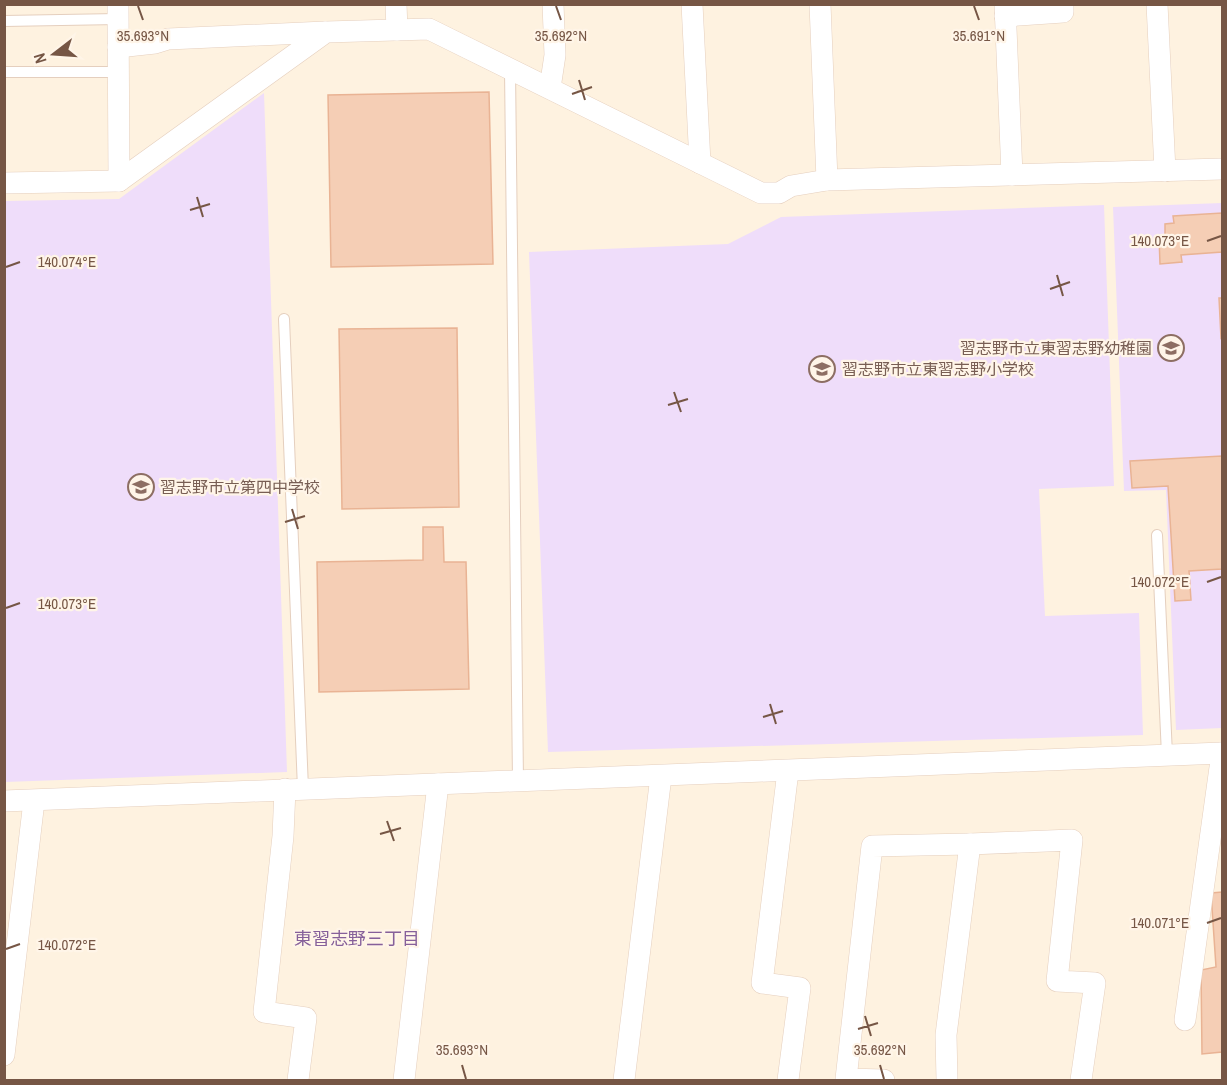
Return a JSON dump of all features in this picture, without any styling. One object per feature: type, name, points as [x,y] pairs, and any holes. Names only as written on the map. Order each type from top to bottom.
[{"type":"street","points":[[396,4],[397,30]]},
{"type":"street","points":[[550,88],[555,55],[553,4]]},
{"type":"street","points":[[692,4],[700,163]]},
{"type":"street","points":[[820,4],[827,180]]},
{"type":"street","points":[[1012,176],[1005,10],[1063,12],[1063,4]]},
{"type":"street","points":[[1157,4],[1165,171]]},
{"type":"street","points":[[118,12],[119,181]]},
{"type":"street","points":[[118,47],[155,43],[168,39],[429,29],[761,193],[779,193],[791,186],[827,180],[1222,170]]},
{"type":"street","points":[[4,183],[119,181],[326,32]]},
{"type":"street","points":[[4,801],[1222,753],[1185,1020]]},
{"type":"street","points":[[788,771],[762,983],[800,988],[788,1080]]},
{"type":"street","points":[[624,1080],[661,776]]},
{"type":"street","points":[[404,1080],[438,784]]},
{"type":"street","points":[[294,789],[283,836],[264,1012],[306,1018],[298,1080]]},
{"type":"street","points":[[4,1055],[34,801]]},
{"type":"street","points":[[884,1080],[846,1079],[872,846],[1072,840],[1057,981],[1095,983],[1081,1080]]},
{"type":"street","points":[[947,1080],[946,1035],[970,844]]},
{"type":"lane","points":[[4,21],[118,12]]},
{"type":"lane","points":[[510,69],[518,782]]},
{"type":"lane","points":[[4,72],[118,72]]},
{"type":"lane","points":[[284,319],[294,789]]},
{"type":"lane","points":[[1157,535],[1167,755]]},
{"type":"shaded area","name":"習志野市立第四中学校","points":[[264,93],[287,772],[5,782],[5,201],[119,199]]},
{"type":"shaded area","name":"習志野市立東習志野幼稚園","points":[[1222,203],[1222,728],[1176,730],[1166,490],[1124,491],[1113,207]]},
{"type":"shaded area","name":"習志野市立東習志野小学校","points":[[1104,205],[1114,486],[1039,489],[1045,616],[1139,613],[1143,735],[548,752],[529,252],[728,244],[781,217]]},
{"type":"building","points":[[489,92],[493,264],[331,267],[328,95]]},
{"type":"building","points":[[1222,213],[1222,252],[1181,255],[1182,262],[1160,264],[1159,237],[1165,237],[1165,224],[1174,223],[1173,216]]},
{"type":"building","points":[[1219,298],[1222,298],[1221,338]]},
{"type":"building","points":[[457,328],[459,507],[342,509],[339,329]]},
{"type":"building","points":[[1222,456],[1222,569],[1189,571],[1191,600],[1175,601],[1168,486],[1132,488],[1130,461]]},
{"type":"building","points":[[423,527],[443,527],[444,562],[466,562],[469,689],[319,692],[317,562],[423,560]]},
{"type":"building","points":[[1222,892],[1222,1052],[1202,1054],[1201,970],[1216,967],[1211,893]]},
{"type":"place","name":"習志野市立東習志野幼稚園","points":[[1171,348]]},
{"type":"place","name":"習志野市立東習志野小学校","points":[[822,369]]},
{"type":"place","name":"習志野市立第四中学校","points":[[141,487]]},
{"type":"district","name":"東習志野三丁目","points":[[357,939]]}]
